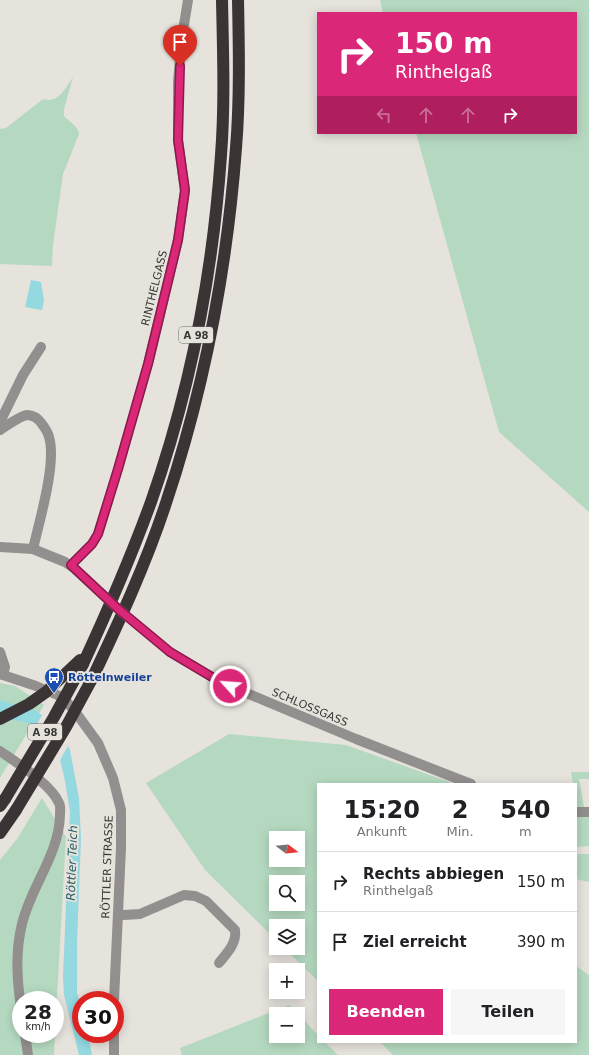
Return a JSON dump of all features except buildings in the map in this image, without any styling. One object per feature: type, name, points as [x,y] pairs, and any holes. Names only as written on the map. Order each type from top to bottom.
[{"type":"highway","name":"A 98","points":[[2,803],[54,717],[83,659],[126,566],[151,501],[172,434],[190,365],[204,296],[214,226],[221,154],[223,84],[222,0]]},
{"type":"highway","name":"A 98","points":[[0,833],[16,810],[66,727],[92,679],[114,631],[136,582],[166,504],[196,400],[207,354],[228,226],[236,148],[239,52],[238,0]]},
{"type":"highway","points":[[0,719],[30,704],[46,692],[83,659]]},
{"type":"street","name":"RINTHELGASS","points":[[74,568],[98,534],[148,364],[178,240],[185,190],[178,140],[178,81],[182,37],[188,0]]},
{"type":"street","points":[[0,422],[23,375],[41,348]]},
{"type":"street","points":[[0,430],[24,415],[33,415],[38,419],[49,437],[51,450],[49,471],[44,502],[33,549]]},
{"type":"street","points":[[0,547],[33,549],[74,568]]},
{"type":"street","name":"SCHLOSSGASS","points":[[74,568],[117,608],[170,652],[217,680],[356,739],[468,783]]},
{"type":"street","points":[[0,652],[5,667],[2,675]]},
{"type":"street","name":"RÖTTLER STRASSE","points":[[2,675],[36,686],[62,697],[74,710],[98,743],[113,778],[121,810],[122,848],[114,991]]},
{"type":"street","points":[[0,751],[49,788],[60,804],[60,828],[52,853],[32,895],[22,923],[17,954],[19,991]]},
{"type":"street","points":[[577,812],[589,812]]},
{"type":"street","points":[[118,914],[140,914],[184,895],[195,896],[206,901],[236,930],[232,947],[218,963]]},
{"type":"street","points":[[26,1043],[28,1055]]},
{"type":"street","points":[[114,1043],[114,1055]]},
{"type":"green space","points":[[380,0],[589,0],[589,512],[499,432],[416,134],[577,134],[577,12],[383,12]]},
{"type":"green space","points":[[73,77],[64,109],[64,116],[75,126],[79,134],[63,174],[53,245],[52,266],[0,264],[0,129],[6,128],[43,99],[48,100],[57,97],[61,94]]},
{"type":"green space","points":[[0,683],[15,686],[44,705],[0,778]]},
{"type":"green space","points":[[229,734],[346,745],[452,783],[317,783],[317,980],[305,968],[305,963],[299,963],[291,955],[305,955],[305,919],[269,919],[269,933],[205,870],[146,783]]},
{"type":"green space","points":[[571,772],[589,772],[589,779],[579,779],[584,807],[577,806],[577,783],[573,783]]},
{"type":"green space","points":[[42,798],[66,837],[57,991],[12,991],[12,1043],[55,1043],[54,1055],[0,1055],[0,860],[17,839]]},
{"type":"green space","points":[[577,816],[589,817],[589,846],[577,847]]},
{"type":"green space","points":[[577,854],[589,854],[589,882],[577,879]]},
{"type":"green space","points":[[577,967],[589,975],[589,1055],[393,1055],[381,1043],[577,1043]]},
{"type":"green space","points":[[269,1013],[269,1043],[305,1043],[305,1021],[317,1034],[317,1043],[326,1043],[338,1055],[182,1055],[180,1048]]},
{"type":"water","points":[[31,280],[41,282],[44,301],[42,310],[25,307]]},
{"type":"water","name":"Röttler Teich","points":[[0,700],[36,711],[58,726],[70,750],[79,798],[81,839],[77,943],[77,991],[72,991],[72,1027],[64,995],[63,976],[70,812],[59,755],[52,742],[36,725],[0,717]]},
{"type":"water","points":[[76,1043],[90,1043],[92,1055],[79,1055]]},
{"type":"pier","points":[[43,714],[59,725],[69,744],[59,762],[50,743],[35,727]]},
{"type":"place","name":"Röttelnweiler","points":[[54,694]]},
{"type":"route","points":[[180,66],[178,81],[178,140],[185,190],[178,240],[148,364],[98,534],[92,544],[71,565],[117,608],[170,652],[230,686]]}]
